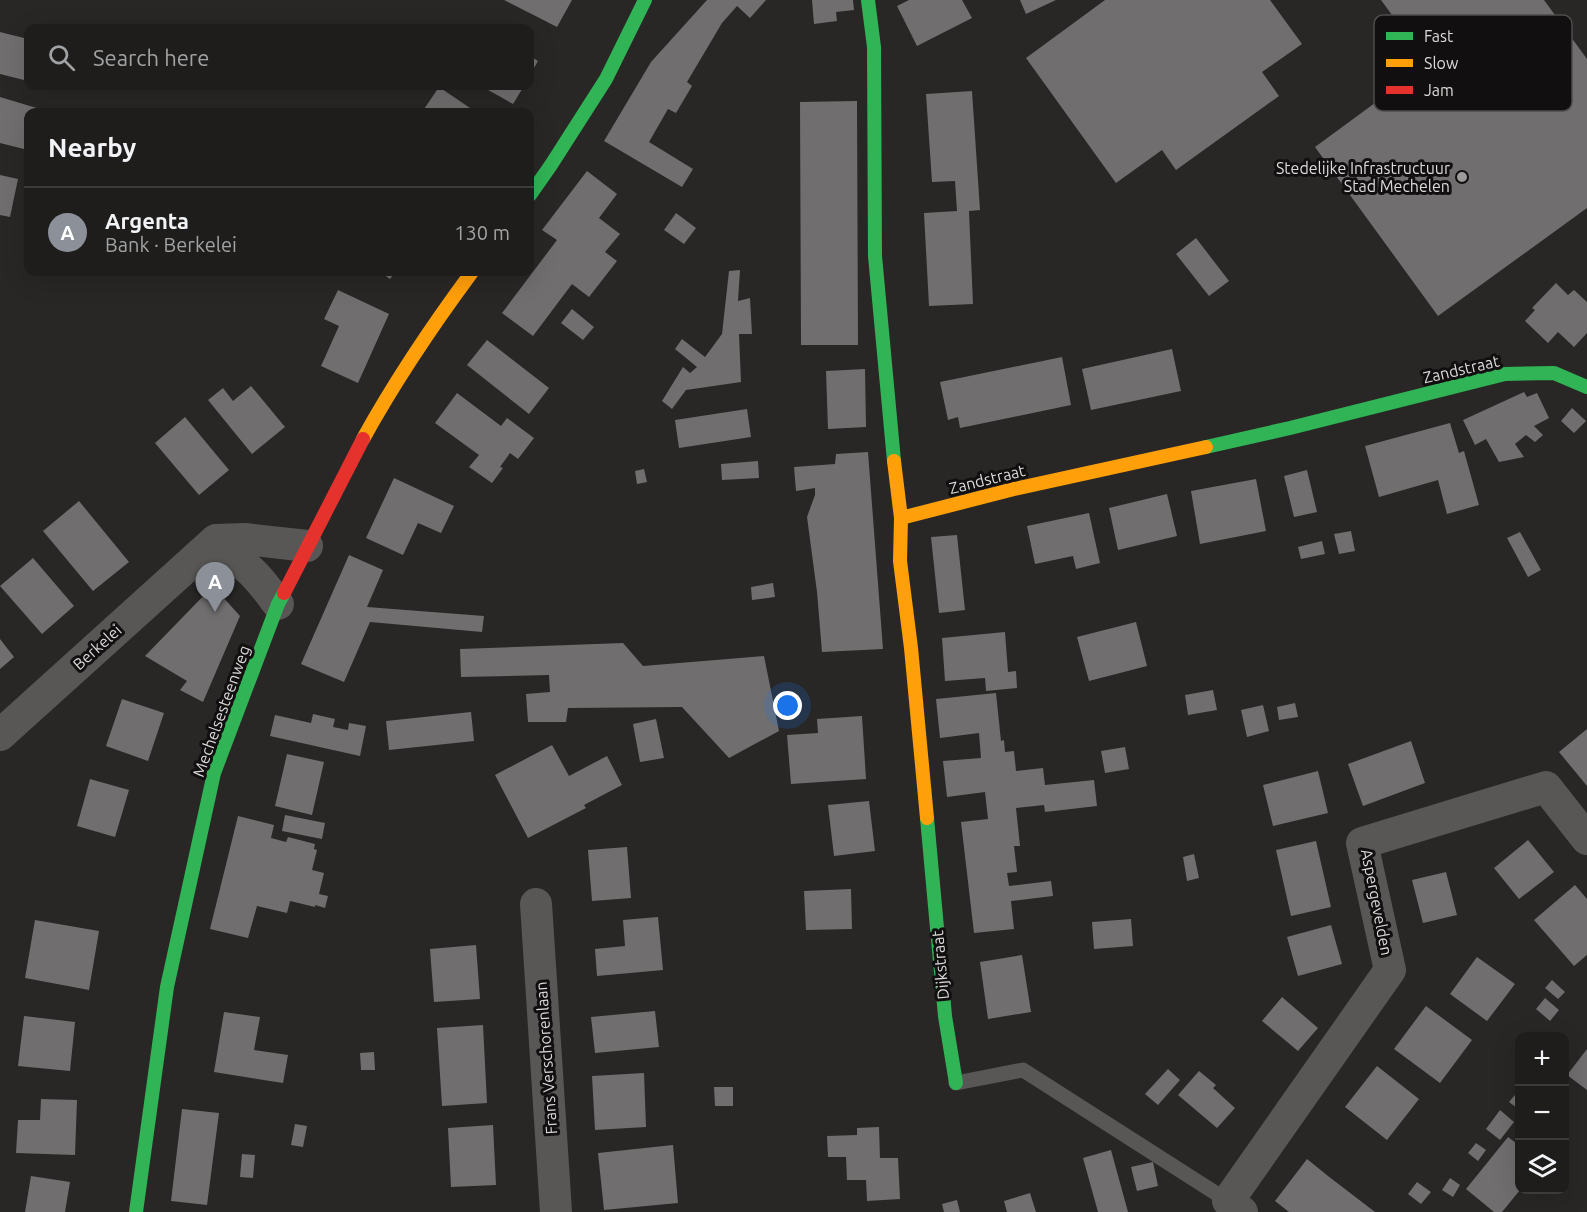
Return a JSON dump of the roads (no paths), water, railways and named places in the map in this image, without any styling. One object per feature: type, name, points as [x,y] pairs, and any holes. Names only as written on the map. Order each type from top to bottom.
[{"type":"street","points":[[534,189],[606,79],[645,0]]},
{"type":"street","points":[[868,0],[874,47],[875,256],[891,441],[901,518]]},
{"type":"street","name":"Mechelsesteenweg","points":[[136,1212],[167,987],[214,773],[278,604],[351,459],[386,397],[469,276]]},
{"type":"street","name":"Zandstraat","points":[[901,518],[1014,489],[1290,428],[1505,374],[1554,373],[1587,387]]},
{"type":"street","name":"Dijkstraat","points":[[901,518],[900,561],[912,660],[945,1016],[956,1083]]},
{"type":"street","name":"Berkelei","points":[[0,735],[216,540],[245,539],[307,546]]},
{"type":"street","points":[[194,559],[212,554],[238,560],[258,577],[278,604]]},
{"type":"street","name":"Aspergevelden","points":[[1235,1206],[1390,970],[1362,843],[1546,787],[1587,839]]},
{"type":"street","name":"Frans Verschorenlaan","points":[[537,904],[556,1212]]},
{"type":"lane","name":"Dijkstraat","points":[[956,1083],[1023,1070],[1235,1206]]},
{"type":"place","name":"Stedelijke Infrastructuur Stad Mechelen","points":[[1462,177]]},
{"type":"place","name":"Argenta","points":[[215,612]]}]
